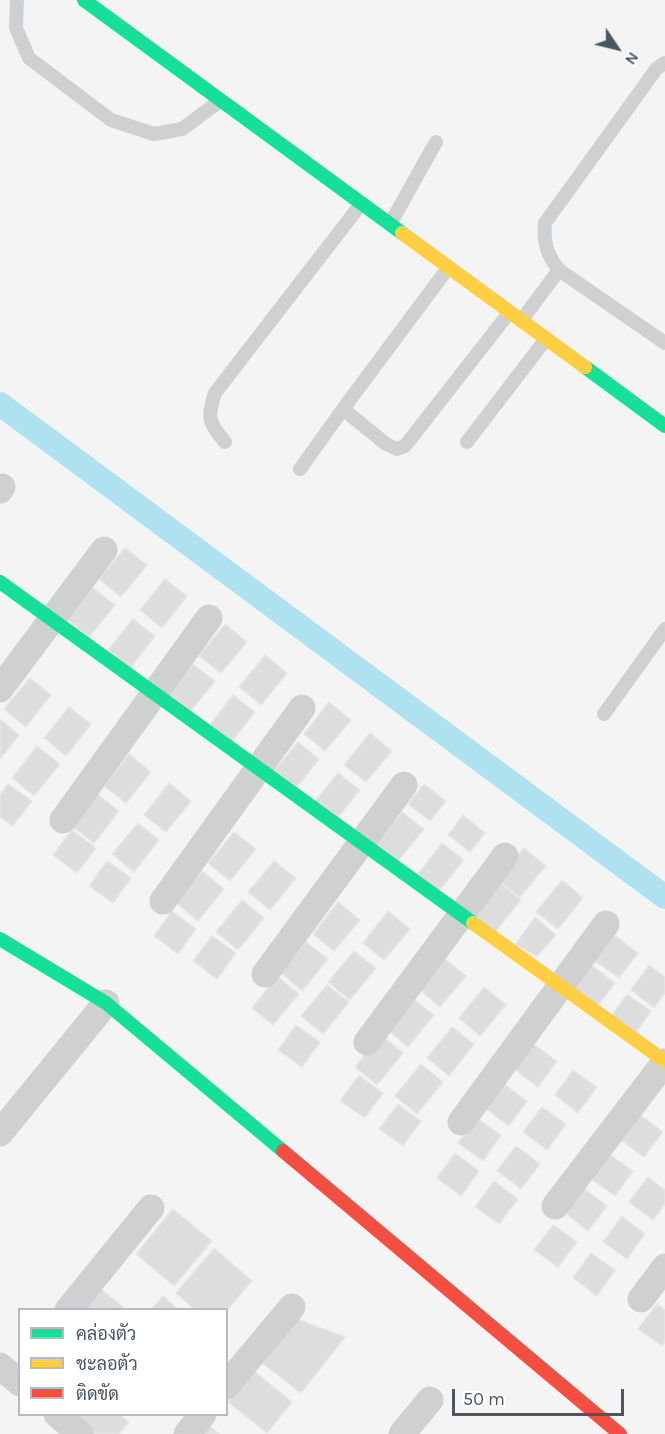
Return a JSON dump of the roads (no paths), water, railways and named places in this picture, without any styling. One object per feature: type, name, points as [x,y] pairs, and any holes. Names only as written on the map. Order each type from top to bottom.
[{"type":"street","points":[[84,0],[665,426]]},
{"type":"street","points":[[0,689],[104,550]]},
{"type":"street","points":[[0,582],[665,1062],[555,1206]]},
{"type":"street","points":[[63,820],[209,618]]},
{"type":"street","points":[[163,901],[302,708]]},
{"type":"street","points":[[265,974],[404,785]]},
{"type":"street","points":[[367,1042],[505,856]]},
{"type":"street","points":[[460,1122],[606,924]]},
{"type":"street","points":[[0,939],[106,1003],[620,1434]]},
{"type":"street","points":[[0,1133],[106,1003]]},
{"type":"street","points":[[70,1308],[151,1208]]},
{"type":"street","points":[[641,1299],[665,1267]]},
{"type":"street","points":[[228,1384],[292,1307]]},
{"type":"street","points":[[402,1434],[430,1400]]},
{"type":"street","points":[[59,1416],[80,1434]]},
{"type":"street","points":[[188,1434],[202,1416]]},
{"type":"lane","points":[[17,0],[16,28],[29,58],[111,120],[153,134],[182,129],[220,101]]},
{"type":"lane","points":[[665,63],[657,68],[545,223],[545,245],[549,258],[559,270],[665,344]]},
{"type":"lane","points":[[389,225],[436,142]]},
{"type":"lane","points":[[225,442],[213,429],[208,414],[215,393],[361,204]]},
{"type":"lane","points":[[300,469],[448,268]]},
{"type":"lane","points":[[521,321],[559,270]]},
{"type":"lane","points":[[343,410],[386,444],[402,448],[509,313]]},
{"type":"lane","points":[[466,442],[546,339]]},
{"type":"lane","points":[[604,714],[665,629]]},
{"type":"waterway","points":[[0,404],[665,897]]}]
